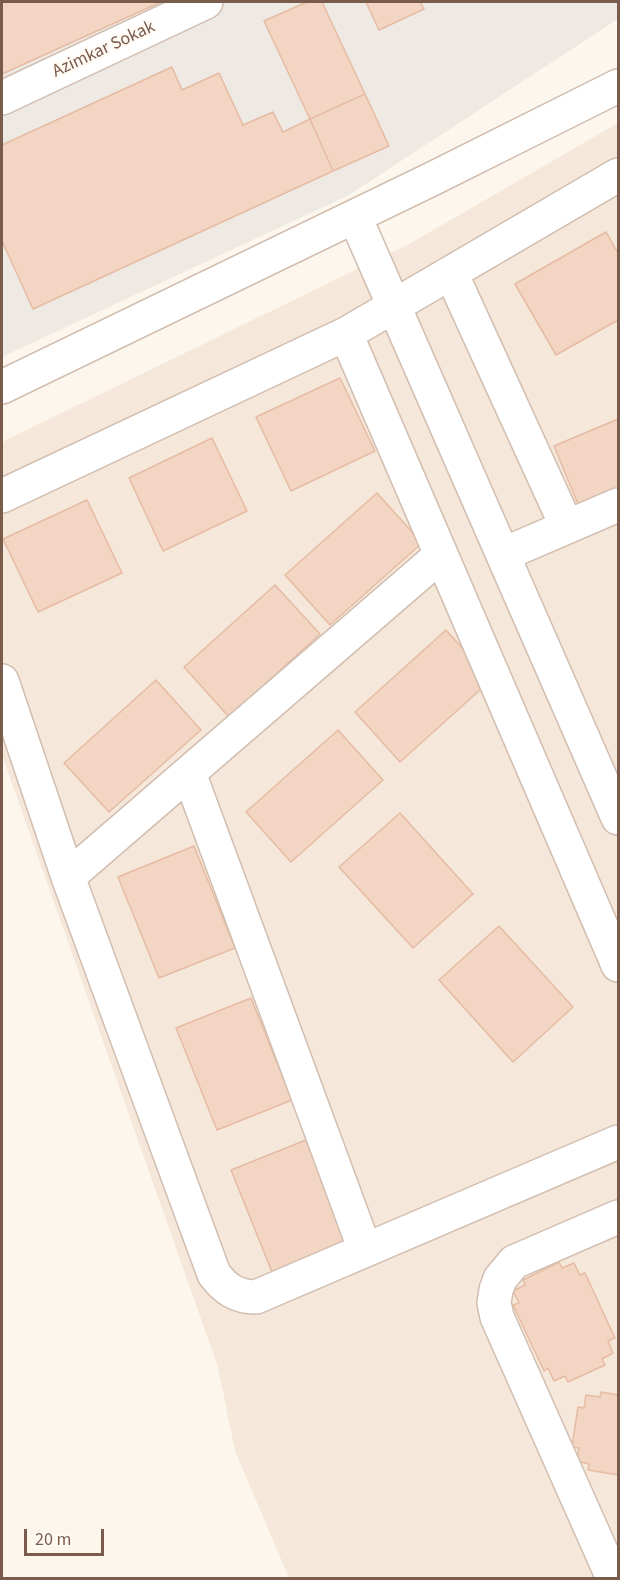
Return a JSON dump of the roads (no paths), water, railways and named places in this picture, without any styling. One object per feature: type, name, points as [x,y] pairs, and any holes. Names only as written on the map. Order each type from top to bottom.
[{"type":"street","name":"Azimkar Sokak","points":[[2,98],[206,2]]},
{"type":"street","points":[[2,387],[618,86]]},
{"type":"street","points":[[2,496],[346,334],[618,175]]},
{"type":"street","points":[[355,216],[618,818]]},
{"type":"street","points":[[451,273],[567,527]]},
{"type":"street","points":[[346,334],[618,965]]},
{"type":"street","points":[[504,554],[618,505]]},
{"type":"street","points":[[68,877],[441,555]]},
{"type":"street","points":[[2,681],[68,877],[214,1274],[221,1283],[238,1294],[256,1297],[618,1142]]},
{"type":"street","points":[[189,773],[366,1250]]},
{"type":"street","points":[[614,1578],[497,1317],[494,1303],[500,1280],[514,1262],[618,1217]]}]
